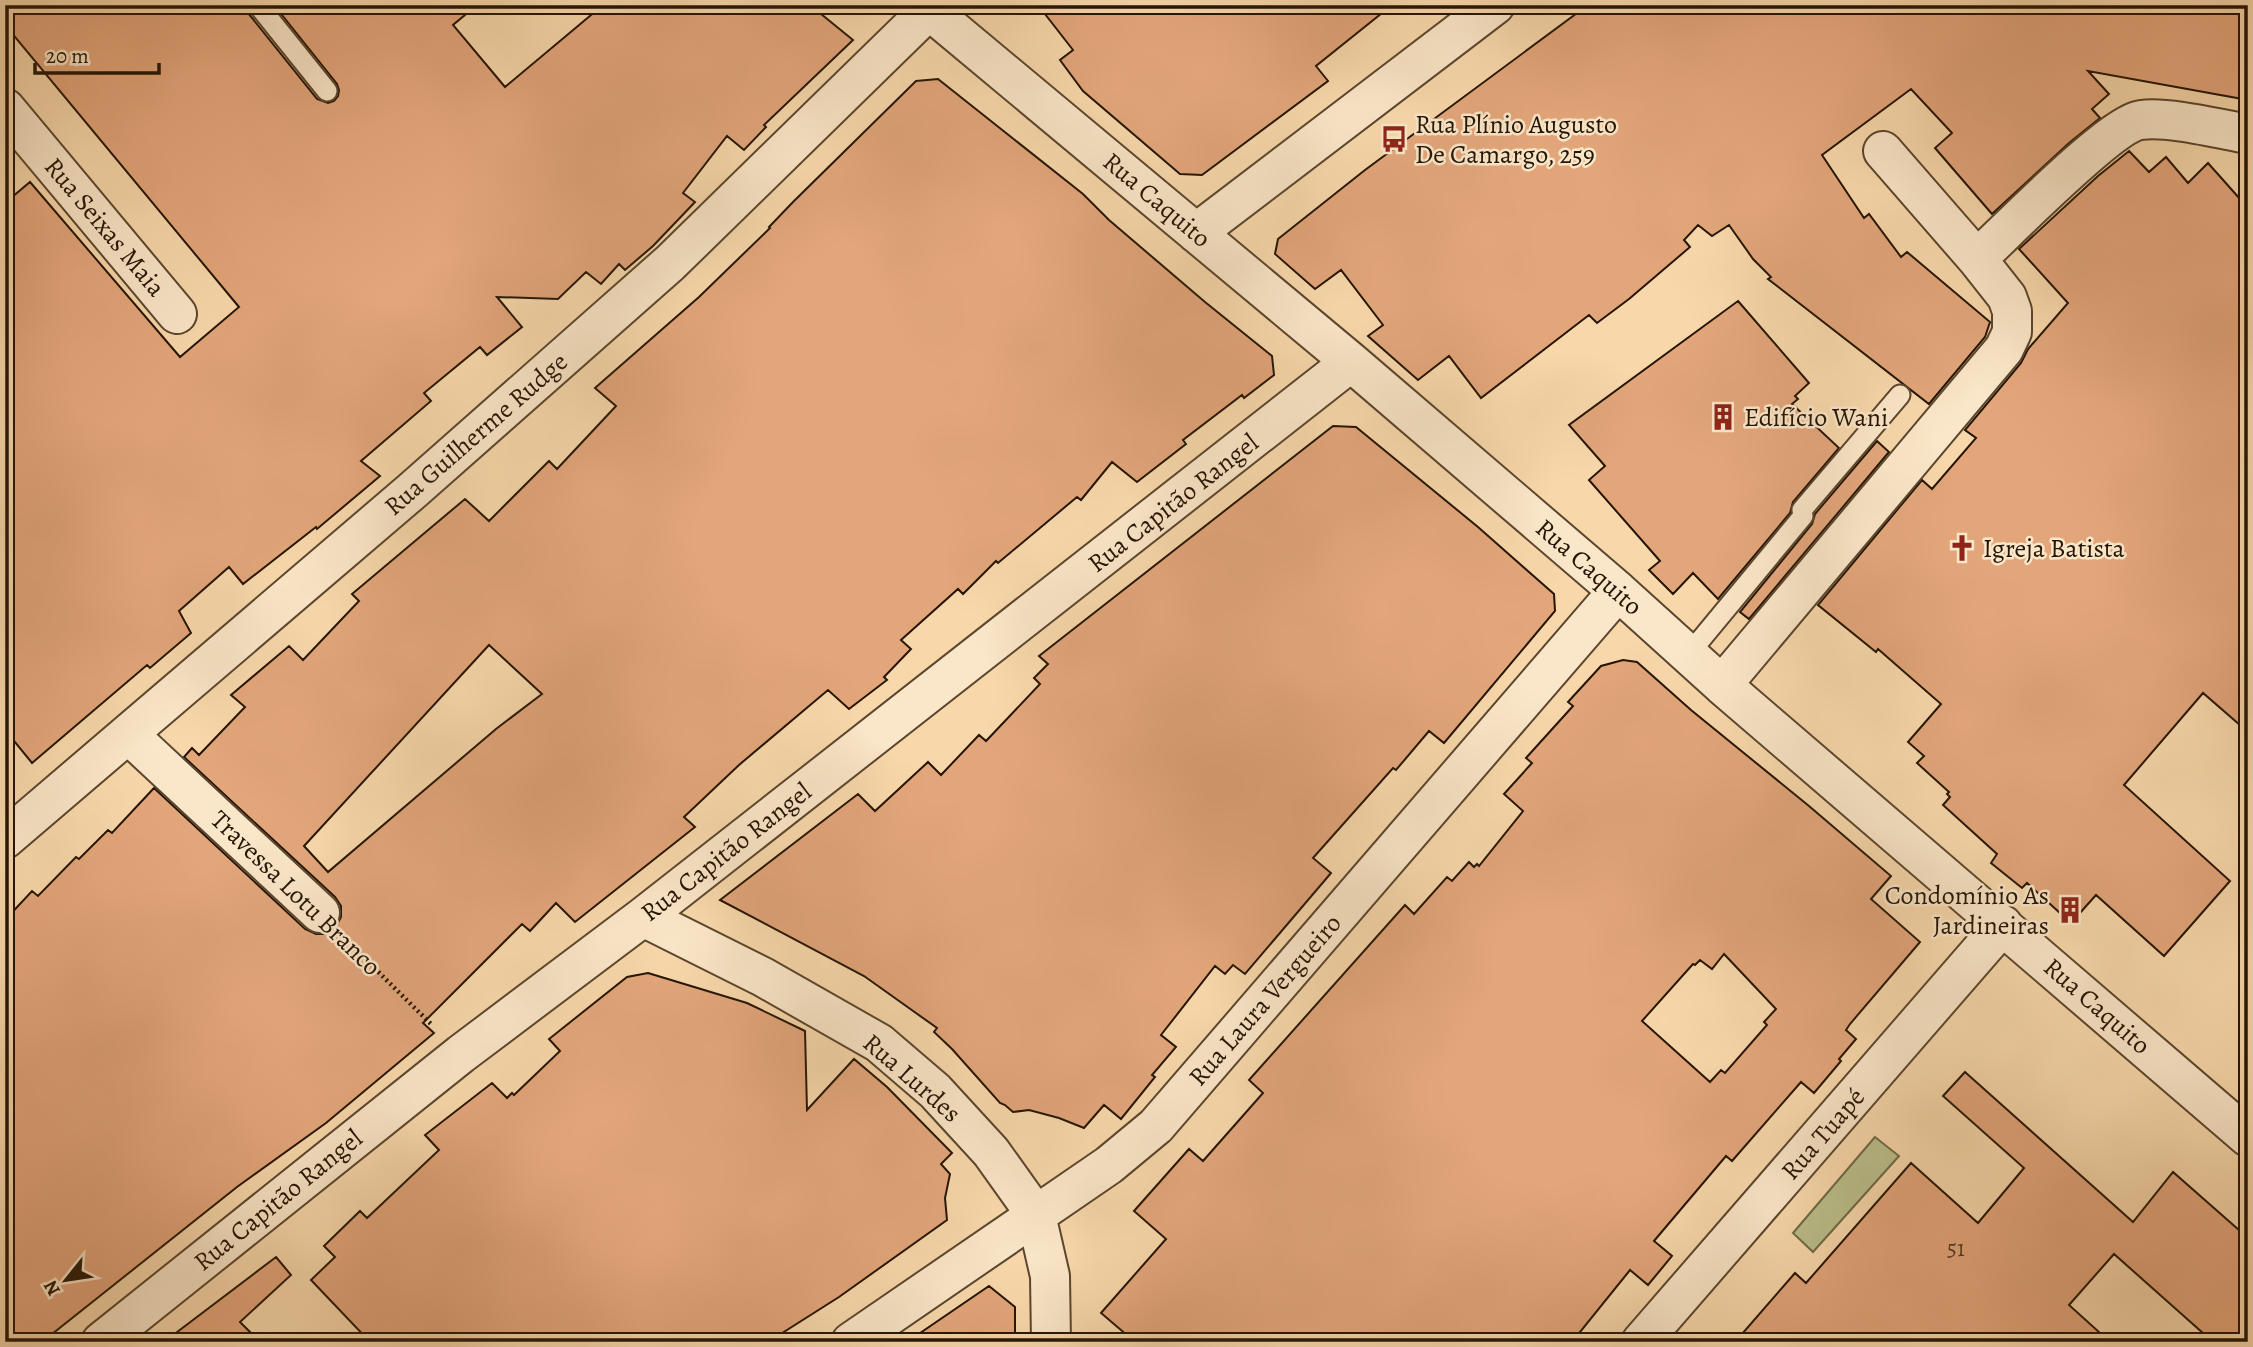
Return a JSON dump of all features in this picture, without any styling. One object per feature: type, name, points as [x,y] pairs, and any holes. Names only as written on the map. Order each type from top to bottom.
[{"type":"street","points":[[1196,233],[1495,5]]},
{"type":"street","name":"Rua Caquito","points":[[926,8],[1351,362],[2248,1137]]},
{"type":"street","name":"Rua Guilherme Rudge","points":[[5,839],[412,491],[670,263],[926,8]]},
{"type":"street","name":"Rua Seixas Maia","points":[[5,108],[177,314]]},
{"type":"street","points":[[1978,259],[2115,132],[2139,120],[2167,121],[2248,134]]},
{"type":"street","points":[[1722,685],[2004,349],[2012,332],[2012,311],[2007,297],[1978,259],[1883,151]]},
{"type":"street","name":"Rua Capitão Rangel","points":[[101,1342],[461,1054],[643,917],[1351,362]]},
{"type":"street","name":"Rua Laura Vergueiro","points":[[851,1342],[1109,1165],[1156,1126],[1618,591]]},
{"type":"street","name":"Travessa Lotu Branco","points":[[129,735],[320,913]]},
{"type":"street","name":"Rua Lurdes","points":[[643,917],[763,977],[879,1043],[935,1091],[991,1152],[1036,1215],[1050,1276],[1051,1342]]},
{"type":"street","name":"Rua Tuapé","points":[[1641,1342],[2003,925]]},
{"type":"lane","points":[[258,5],[327,91]]},
{"type":"lane","points":[[1688,655],[1803,516],[1802,510],[1900,395]]},
{"type":"path","name":"Travessa Lotu Branco","points":[[320,913],[461,1054]]},
{"type":"green space","points":[[1875,1137],[1899,1156],[1813,1252],[1793,1233]]},
{"type":"building","points":[[5,5],[246,5],[248,13],[317,99],[328,103],[338,96],[337,84],[274,5],[477,5],[453,25],[505,87],[603,5],[810,5],[853,40],[764,125],[766,127],[744,150],[727,136],[683,193],[695,202],[653,246],[625,270],[619,264],[601,284],[586,272],[558,299],[497,297],[522,327],[487,355],[480,347],[424,393],[431,401],[361,461],[380,476],[317,529],[316,527],[243,584],[229,567],[179,611],[191,633],[150,668],[147,665],[32,763],[5,730],[5,203],[30,182],[180,357],[239,307],[5,25]]},
{"type":"building","points":[[1038,5],[1392,5],[1316,66],[1328,81],[1202,175],[1180,174],[1083,91],[1060,60],[1073,50]]},
{"type":"building","points":[[1588,5],[2248,5],[2248,100],[2088,71],[2109,94],[2092,109],[2100,118],[1992,214],[1935,148],[1952,133],[1911,89],[1822,155],[1864,218],[1869,214],[1901,257],[1907,252],[1990,322],[1985,337],[1929,404],[1768,279],[1771,277],[1753,259],[1729,225],[1712,236],[1698,225],[1684,240],[1690,247],[1629,299],[1597,323],[1589,315],[1481,398],[1449,356],[1418,380],[1368,336],[1383,325],[1341,270],[1315,289],[1275,254],[1278,239],[1365,170]]},
{"type":"building","points":[[938,79],[1083,194],[1109,220],[1272,356],[1274,375],[1244,398],[1242,395],[1183,440],[1186,444],[1137,482],[1112,462],[1081,500],[1077,497],[998,563],[996,561],[963,594],[958,589],[901,640],[911,649],[884,677],[887,680],[849,709],[828,690],[739,765],[684,817],[695,827],[575,922],[556,903],[530,931],[522,924],[423,1023],[434,1033],[326,1123],[237,1187],[42,1342],[5,1342],[5,920],[32,891],[38,896],[76,857],[79,859],[108,830],[112,833],[154,788],[305,929],[316,934],[326,934],[335,928],[341,917],[341,906],[335,897],[184,757],[192,748],[199,755],[245,707],[231,695],[289,646],[303,660],[359,601],[352,594],[465,499],[489,521],[549,461],[557,469],[616,406],[595,388],[699,297],[916,81]],"holes":[[[489,645],[542,694],[496,729],[328,872],[304,846]]]},
{"type":"building","points":[[2129,151],[2149,172],[2166,157],[2188,183],[2208,163],[2248,208],[2248,732],[2203,693],[2124,785],[2230,881],[2164,956],[2096,895],[2071,923],[2027,883],[2022,888],[1991,863],[1997,854],[1943,805],[1950,797],[1947,794],[1949,792],[1917,763],[1924,756],[1908,742],[1941,704],[1878,649],[1876,652],[1818,605],[1922,480],[1932,489],[1976,438],[1965,430],[2068,303],[2019,249]]},
{"type":"building","points":[[1738,301],[1809,383],[1795,396],[1798,399],[1792,404],[1839,448],[1793,502],[1790,513],[1718,599],[1693,573],[1673,594],[1649,570],[1660,561],[1589,480],[1605,466],[1569,425]]},
{"type":"building","points":[[1333,426],[1356,427],[1478,527],[1554,594],[1555,611],[1444,743],[1429,731],[1313,858],[1331,873],[1245,974],[1233,965],[1225,974],[1215,966],[1161,1035],[1176,1047],[1121,1119],[1104,1105],[1084,1128],[1029,1110],[1013,1112],[1000,1103],[934,1032],[937,1028],[864,976],[720,900],[858,794],[875,811],[928,762],[941,775],[979,735],[986,741],[1040,684],[1034,678],[1048,664],[1039,656]]},
{"type":"building","points":[[1877,441],[1889,452],[1749,619],[1740,612],[1812,524],[1815,514]]},
{"type":"building","points":[[1623,660],[1637,662],[1891,876],[1871,899],[1920,942],[1846,1030],[1856,1039],[1839,1059],[1841,1061],[1814,1093],[1801,1082],[1732,1161],[1726,1156],[1654,1241],[1672,1256],[1648,1285],[1630,1270],[1572,1342],[1135,1342],[1101,1313],[1166,1239],[1134,1211],[1189,1149],[1203,1161],[1263,1093],[1249,1080],[1405,905],[1414,914],[1447,877],[1452,881],[1469,862],[1474,867],[1477,864],[1479,866],[1523,811],[1504,794],[1532,763],[1526,758],[1573,706],[1568,702],[1601,666]],"holes":[[[1724,954],[1776,1009],[1764,1022],[1767,1025],[1725,1073],[1721,1070],[1710,1082],[1642,1021],[1693,964],[1700,960],[1712,969]]]},
{"type":"building","points":[[648,973],[747,1003],[805,1031],[807,1110],[854,1059],[887,1087],[952,1153],[941,1164],[950,1174],[945,1198],[947,1220],[839,1297],[768,1342],[370,1342],[311,1280],[335,1257],[324,1246],[360,1211],[367,1218],[439,1150],[425,1135],[492,1083],[507,1098],[512,1093],[514,1095],[560,1051],[549,1039],[627,977]]},
{"type":"building","points":[[1965,1072],[2133,1222],[2173,1172],[2248,1238],[2248,1342],[2213,1342],[2114,1254],[2069,1305],[2110,1342],[1735,1342],[1795,1273],[1806,1283],[1911,1163],[1978,1223],[2024,1168],[1943,1096]]},
{"type":"building","points":[[276,1257],[291,1275],[240,1322],[260,1342],[164,1342]]},
{"type":"building","points":[[989,1286],[1015,1307],[1015,1342],[907,1342]]},
{"type":"place","name":"Rua Plínio Augusto De Camargo, 259","points":[[1394,139]]},
{"type":"place","name":"Edifício Wani","points":[[1723,417]]},
{"type":"place","name":"Igreja Batista","points":[[1962,548]]},
{"type":"place","name":"Condomínio As Jardineiras","points":[[2070,910]]}]
